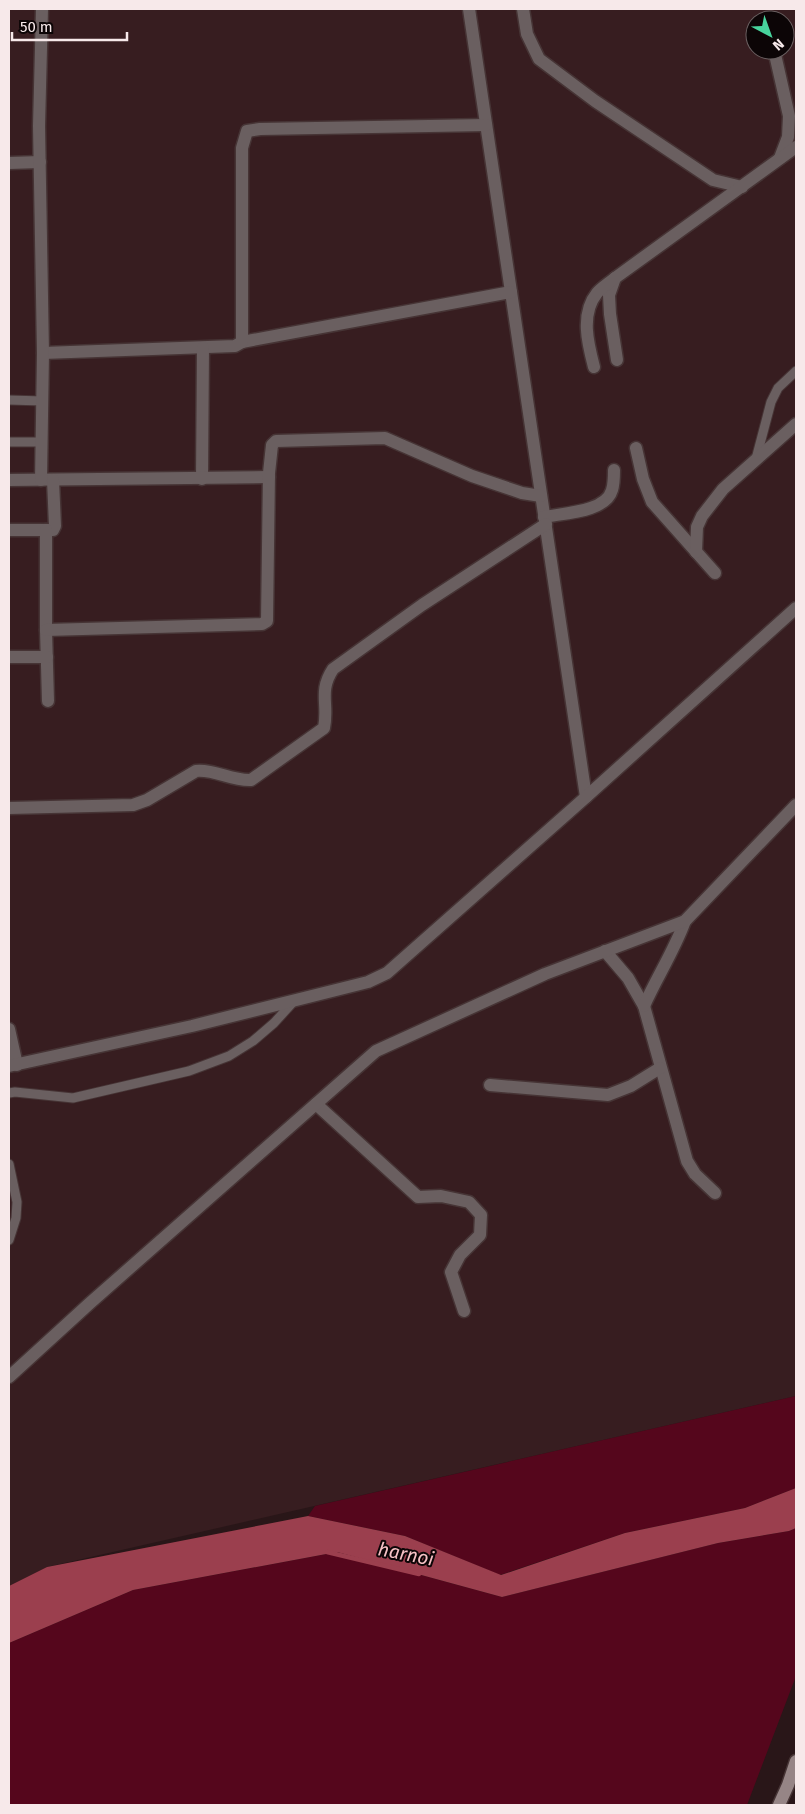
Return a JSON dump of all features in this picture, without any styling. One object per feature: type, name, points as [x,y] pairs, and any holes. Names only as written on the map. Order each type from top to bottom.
[{"type":"main road","points":[[779,1805],[796,1761]]},
{"type":"street","points":[[9,530],[53,530],[54,526],[42,442],[43,353],[40,162],[42,9]]},
{"type":"street","points":[[469,9],[586,797]]},
{"type":"street","points":[[523,9],[528,34],[539,59],[596,101],[714,180],[742,187]]},
{"type":"street","points":[[776,60],[789,116],[788,137],[780,158]]},
{"type":"street","points":[[242,342],[242,148],[247,131],[270,128],[486,125]]},
{"type":"street","points":[[594,367],[588,342],[588,310],[596,294],[615,278],[796,146]]},
{"type":"street","points":[[9,162],[40,162]]},
{"type":"street","points":[[615,278],[609,295],[617,360]]},
{"type":"street","points":[[43,353],[235,346],[242,342],[511,292]]},
{"type":"street","points":[[202,479],[203,348]]},
{"type":"street","points":[[696,552],[697,527],[702,516],[723,489],[796,424]]},
{"type":"street","points":[[46,630],[262,624],[267,621],[269,477],[272,445],[276,441],[385,438],[472,476],[522,493],[541,496]]},
{"type":"street","points":[[636,448],[642,478],[652,502],[715,573]]},
{"type":"street","points":[[9,808],[132,805],[147,800],[196,771],[205,770],[241,781],[251,780],[324,728],[326,718],[324,693],[326,679],[334,669],[422,604],[545,521],[605,502],[612,491],[614,470]]},
{"type":"street","points":[[9,480],[269,477]]},
{"type":"street","points":[[46,530],[48,701]]},
{"type":"street","points":[[9,1029],[13,1066],[192,1026],[368,982],[387,973],[796,608]]},
{"type":"street","points":[[9,657],[47,657]]},
{"type":"street","points":[[644,1006],[676,945],[685,921],[796,805]]},
{"type":"street","points":[[9,1377],[90,1303],[376,1051],[545,974],[685,921]]},
{"type":"street","points":[[605,951],[628,978],[644,1006],[660,1068],[688,1161],[696,1174],[715,1193]]},
{"type":"street","points":[[490,1085],[608,1095],[632,1086],[660,1068]]},
{"type":"street","points":[[316,1104],[418,1197],[441,1196],[469,1202],[481,1215],[480,1235],[460,1255],[451,1272],[464,1310]]},
{"type":"lane","points":[[756,460],[771,402],[778,388],[796,371]]},
{"type":"lane","points":[[9,400],[43,401]]},
{"type":"lane","points":[[9,442],[42,442]]},
{"type":"lane","points":[[9,1093],[73,1098],[189,1071],[228,1056],[253,1040],[274,1023],[295,1000]]},
{"type":"lane","points":[[9,1164],[17,1202],[16,1218],[9,1240]]},
{"type":"shaded area","points":[[9,9],[796,9],[796,1396],[47,1567],[9,1586]]},
{"type":"shaded area","points":[[796,1396],[796,1488],[745,1508],[625,1533],[500,1575],[405,1536],[308,1516],[315,1506]]},
{"type":"shaded area","points":[[796,1528],[796,1676],[747,1805],[9,1805],[9,1643],[133,1590],[337,1552],[502,1597],[718,1543],[789,1531]]},
{"type":"water","points":[[796,1488],[796,1528],[789,1531],[718,1543],[502,1597],[337,1552],[133,1590],[9,1643],[9,1586],[47,1567],[308,1516],[405,1536],[501,1575],[625,1533],[745,1508]]},
{"type":"waterway","name":"harnoi","points":[[327,1552],[419,1574]]}]
